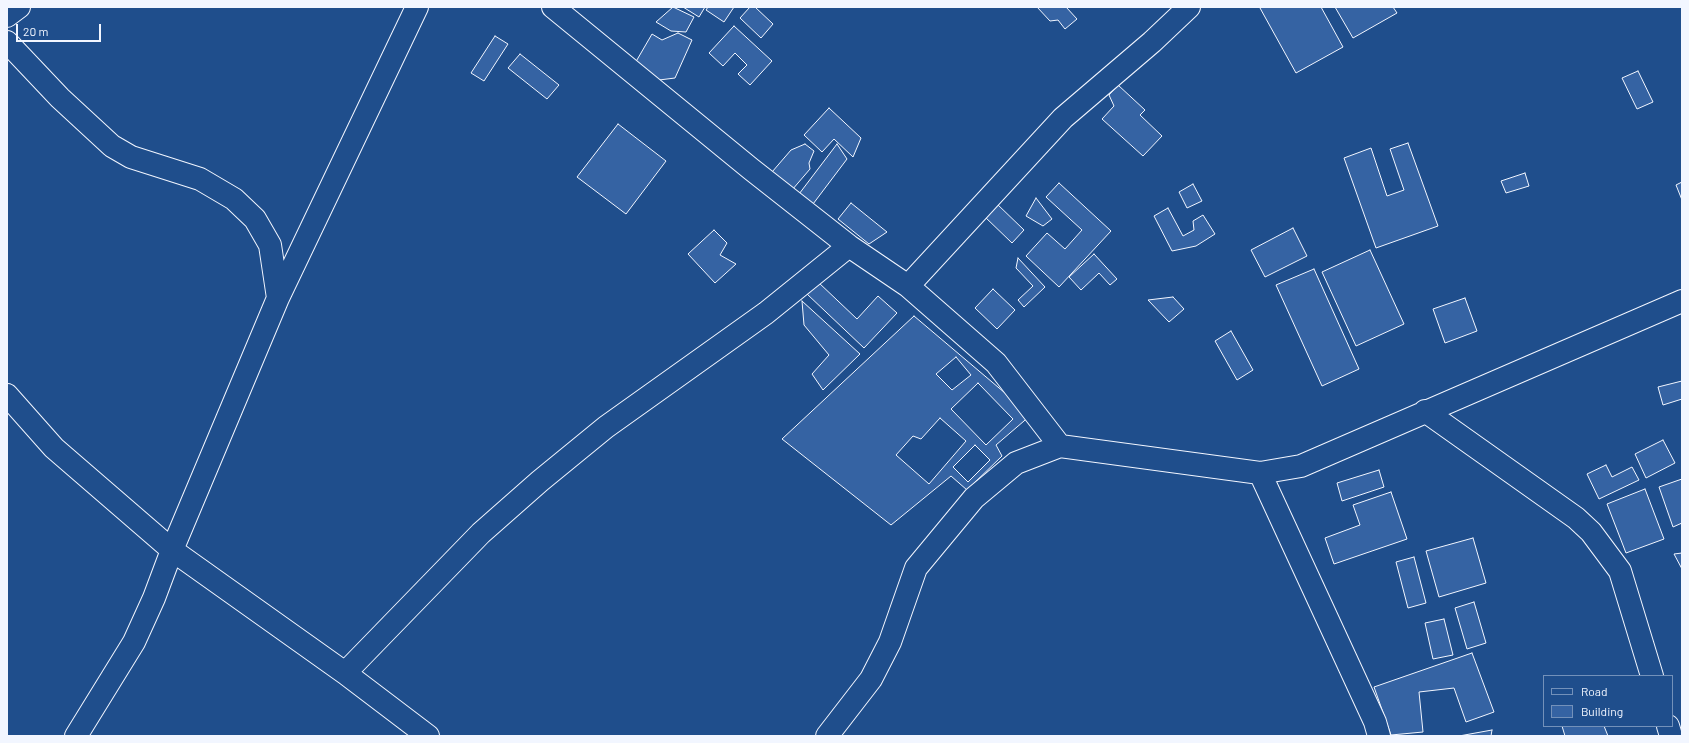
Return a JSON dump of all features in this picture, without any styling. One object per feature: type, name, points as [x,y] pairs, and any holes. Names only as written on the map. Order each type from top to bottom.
[{"type":"street","points":[[7,16],[19,7]]},
{"type":"street","points":[[76,736],[134,642],[154,598],[172,550],[278,298],[416,7]]},
{"type":"street","points":[[553,7],[751,169],[849,246],[908,286],[996,363],[1060,446]]},
{"type":"street","points":[[908,286],[1063,118],[1152,42],[1189,7]]},
{"type":"street","points":[[7,42],[60,98],[112,146],[131,157],[200,179],[234,199],[256,219],[270,245],[278,298]]},
{"type":"street","points":[[345,673],[481,533],[546,476],[606,427],[766,313],[849,246]]},
{"type":"street","points":[[827,736],[871,679],[890,642],[916,568],[974,498],[1016,463],[1060,446],[1260,473],[1301,466],[1682,301]]},
{"type":"street","points":[[7,395],[54,448],[172,550],[345,673],[428,736]]},
{"type":"street","points":[[1425,411],[1576,518],[1592,532],[1620,571],[1652,675]]},
{"type":"street","points":[[1260,473],[1375,722],[1379,736]]},
{"type":"building","points":[[673,7],[694,17],[686,32],[671,31],[656,22]]},
{"type":"building","points":[[683,7],[705,7],[699,17]]},
{"type":"building","points":[[708,7],[734,7],[724,22],[706,10]]},
{"type":"building","points":[[750,7],[755,7],[773,24],[761,38],[740,18]]},
{"type":"building","points":[[1037,7],[1066,7],[1077,19],[1065,29],[1058,20],[1050,21]]},
{"type":"building","points":[[1321,7],[1343,47],[1296,73],[1260,8]]},
{"type":"building","points":[[1335,7],[1393,7],[1397,13],[1353,38]]},
{"type":"building","points":[[734,26],[772,61],[750,85],[738,74],[747,65],[735,53],[723,66],[709,53]]},
{"type":"building","points":[[678,33],[692,40],[675,78],[659,80],[634,65],[652,34],[662,40]]},
{"type":"building","points":[[495,36],[508,44],[484,81],[471,73]]},
{"type":"building","points":[[520,54],[559,85],[547,99],[508,68]]},
{"type":"building","points":[[1638,71],[1653,102],[1637,109],[1622,78]]},
{"type":"building","points":[[1118,85],[1145,110],[1140,115],[1162,136],[1143,156],[1102,119],[1114,106],[1109,95]]},
{"type":"building","points":[[829,108],[861,138],[853,157],[834,139],[822,152],[804,135]]},
{"type":"building","points":[[618,124],[666,161],[626,214],[577,177]]},
{"type":"building","points":[[1408,143],[1438,226],[1376,248],[1344,158],[1371,148],[1387,196],[1404,190],[1390,149]]},
{"type":"building","points":[[805,144],[814,151],[809,163],[810,169],[792,190],[772,172],[791,150]]},
{"type":"building","points":[[837,144],[847,159],[810,208],[796,198]]},
{"type":"building","points":[[1525,173],[1529,186],[1506,193],[1501,181]]},
{"type":"building","points":[[1682,182],[1682,200],[1676,185]]},
{"type":"building","points":[[1059,183],[1111,231],[1059,287],[1026,256],[1047,233],[1065,249],[1082,230],[1046,197]]},
{"type":"building","points":[[1193,184],[1202,201],[1187,208],[1179,192]]},
{"type":"building","points":[[1036,198],[1052,219],[1043,226],[1026,216]]},
{"type":"building","points":[[851,203],[887,232],[869,244],[838,219]]},
{"type":"building","points":[[996,203],[1024,230],[1012,243],[984,216]]},
{"type":"building","points":[[1168,208],[1183,236],[1194,230],[1193,221],[1203,215],[1215,234],[1196,246],[1172,251],[1154,216]]},
{"type":"building","points":[[1293,228],[1307,256],[1265,277],[1251,250]]},
{"type":"building","points":[[714,230],[727,243],[720,255],[736,264],[715,283],[688,254]]},
{"type":"building","points":[[1370,250],[1404,324],[1356,346],[1322,272]]},
{"type":"building","points":[[1094,254],[1117,279],[1110,285],[1099,273],[1081,290],[1069,277]]},
{"type":"building","points":[[1018,258],[1045,287],[1024,307],[1018,300],[1033,286],[1016,268]]},
{"type":"building","points":[[1314,269],[1359,369],[1322,386],[1276,285]]},
{"type":"building","points":[[818,282],[857,319],[878,296],[897,313],[864,348],[807,294]]},
{"type":"building","points":[[993,289],[1015,310],[997,329],[975,308]]},
{"type":"building","points":[[1173,297],[1184,309],[1169,322],[1148,300]]},
{"type":"building","points":[[1465,298],[1477,331],[1445,343],[1433,309]]},
{"type":"building","points":[[802,301],[860,354],[823,390],[812,374],[829,355],[804,325]]},
{"type":"building","points":[[914,316],[1031,415],[996,445],[1002,456],[967,490],[951,476],[891,525],[782,439]]},
{"type":"building","points":[[1231,331],[1253,370],[1237,380],[1215,341]]},
{"type":"building","points":[[956,357],[971,375],[952,390],[936,374]]},
{"type":"building","points":[[1682,381],[1682,399],[1663,405],[1658,387]]},
{"type":"building","points":[[978,383],[1013,419],[986,445],[951,409]]},
{"type":"building","points":[[940,418],[966,441],[929,484],[896,455],[913,436],[921,439]]},
{"type":"building","points":[[1663,440],[1675,463],[1646,478],[1635,454]]},
{"type":"building","points":[[975,445],[990,460],[968,482],[953,467]]},
{"type":"building","points":[[1606,465],[1612,477],[1632,467],[1639,480],[1599,499],[1587,474]]},
{"type":"building","points":[[1379,470],[1384,487],[1342,501],[1337,483]]},
{"type":"building","points":[[1682,479],[1682,523],[1673,527],[1659,487]]},
{"type":"building","points":[[1645,489],[1664,539],[1626,553],[1607,504]]},
{"type":"building","points":[[1391,492],[1407,539],[1334,564],[1325,538],[1360,525],[1353,505]]},
{"type":"building","points":[[1473,538],[1486,583],[1439,597],[1426,551]]},
{"type":"building","points":[[1682,553],[1682,569],[1674,554]]},
{"type":"building","points":[[1414,557],[1426,603],[1408,608],[1396,562]]},
{"type":"building","points":[[1474,602],[1486,643],[1467,649],[1455,608]]},
{"type":"building","points":[[1444,619],[1453,655],[1433,659],[1425,623]]},
{"type":"building","points":[[1472,653],[1494,712],[1466,722],[1454,688],[1419,692],[1423,732],[1391,735],[1374,687]]},
{"type":"building","points":[[1562,727],[1604,727],[1608,736],[1565,736]]},
{"type":"building","points":[[1492,730],[1491,736],[1459,736]]}]
